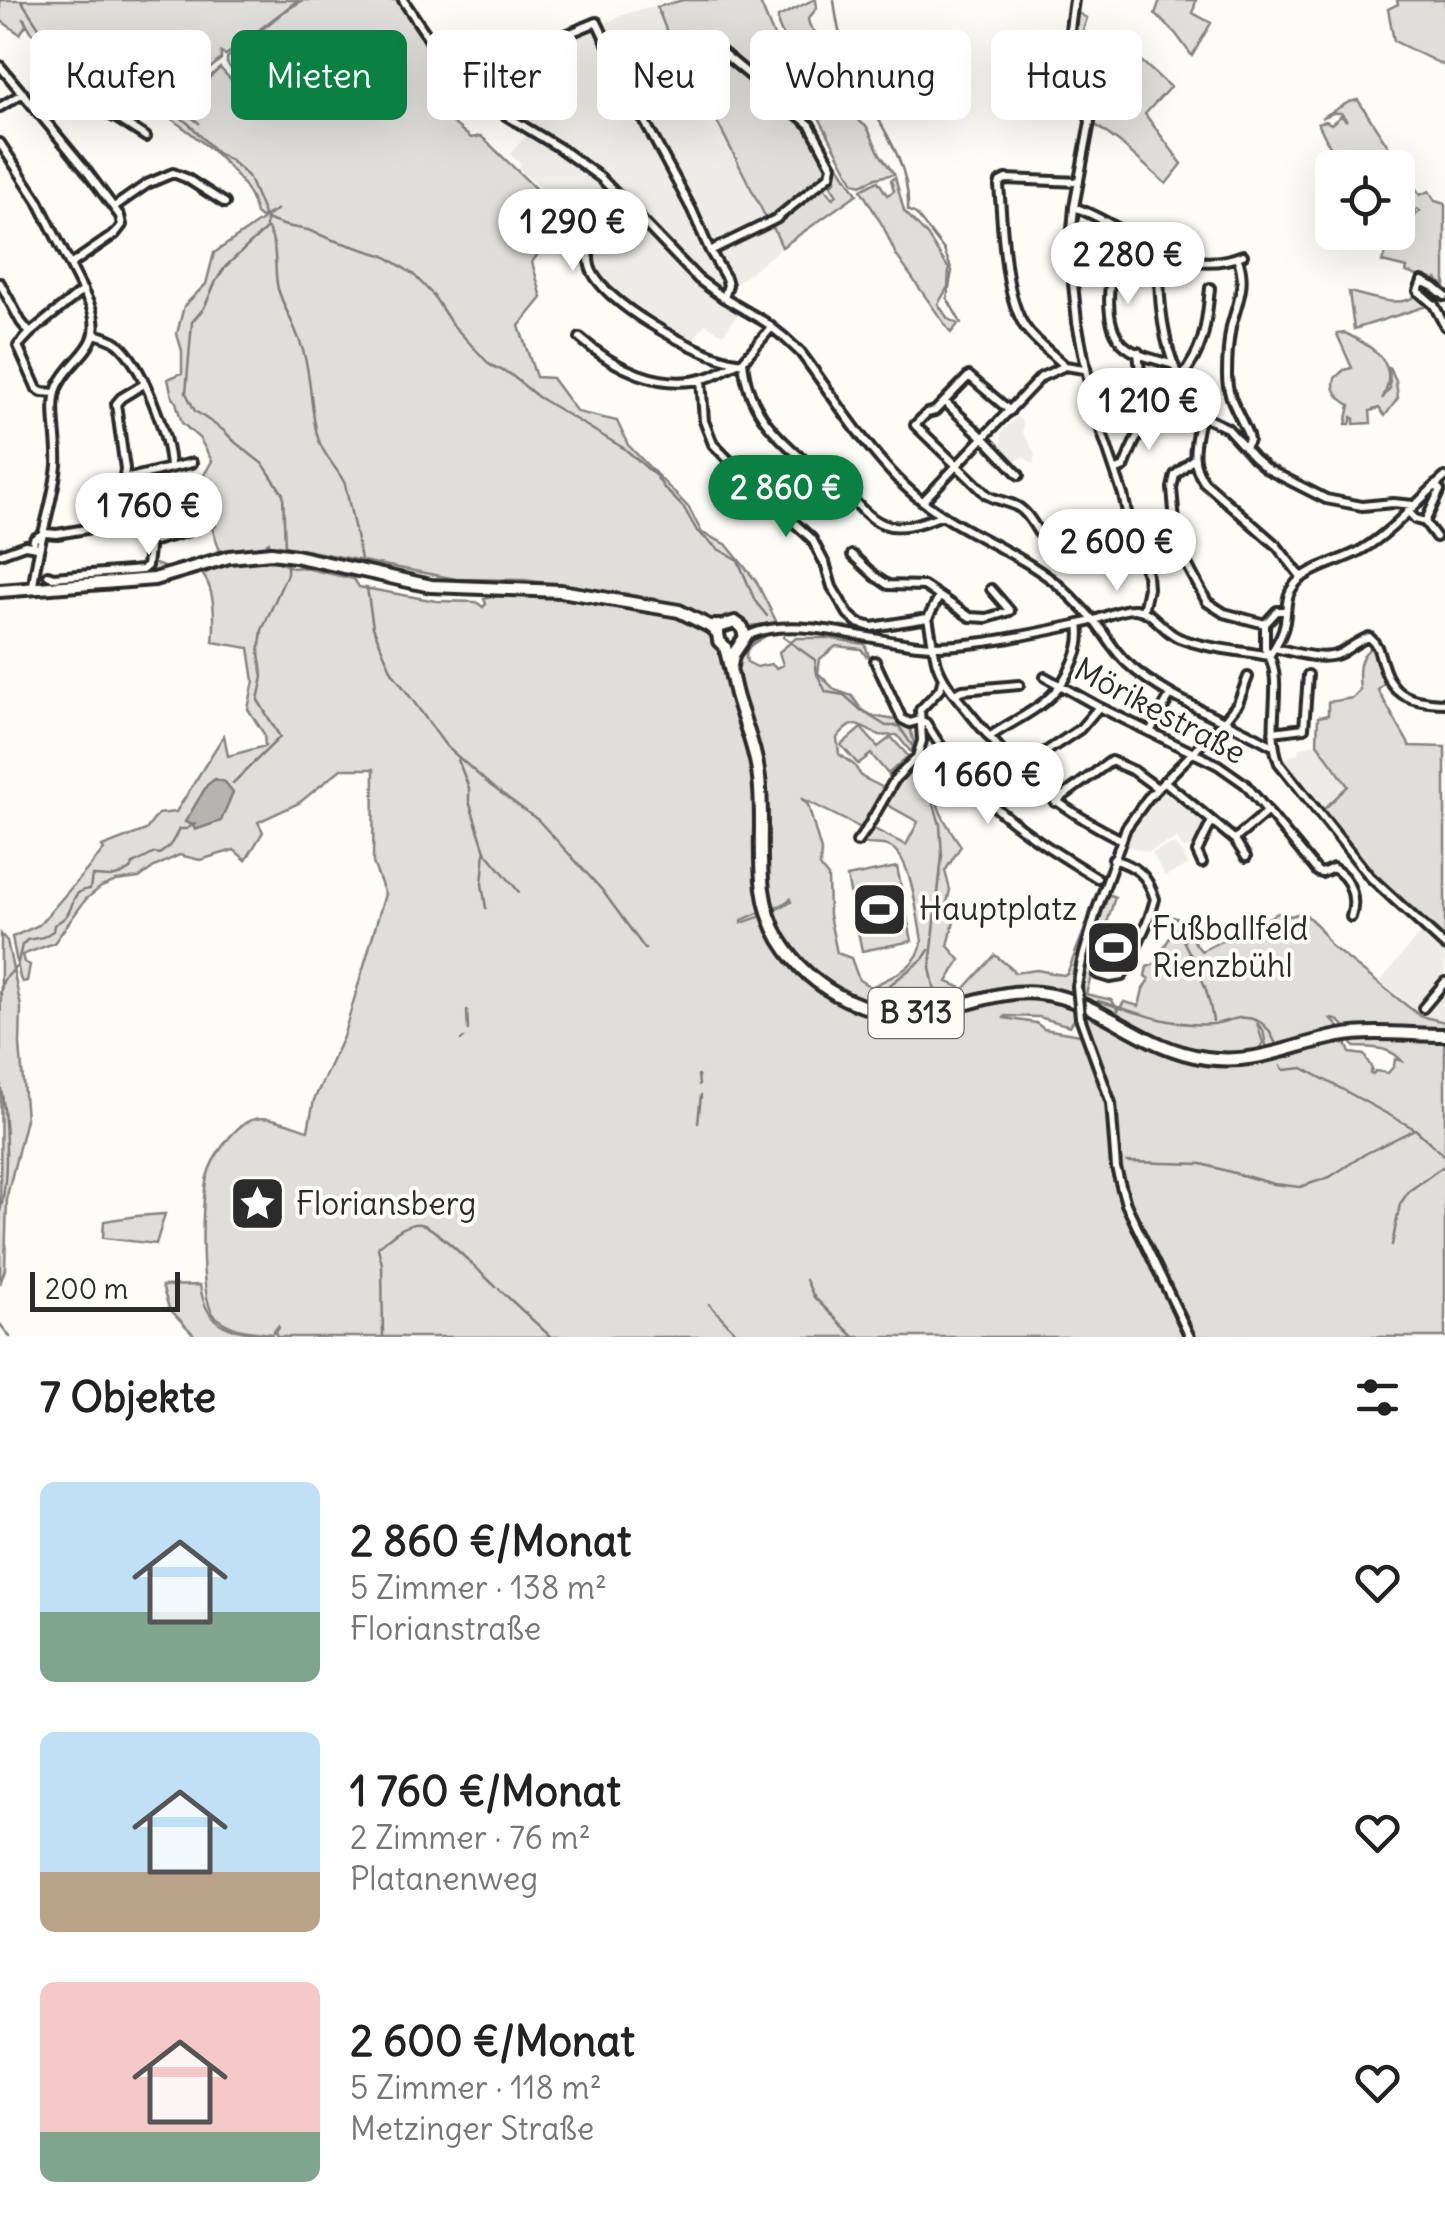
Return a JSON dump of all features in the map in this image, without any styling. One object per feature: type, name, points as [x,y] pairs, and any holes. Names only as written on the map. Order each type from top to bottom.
[{"type":"main road","points":[[0,591],[154,579],[228,557],[271,553],[431,586],[561,591],[678,611],[716,628],[735,622],[744,632],[731,667]]},
{"type":"main road","points":[[716,628],[724,647],[737,648]]},
{"type":"main road","name":"B 313","points":[[724,647],[759,774],[760,873],[768,913],[780,941],[794,959],[838,995],[872,1009],[913,1013],[1010,992],[1044,993],[1091,1007],[1156,1044],[1222,1060],[1274,1054],[1339,1036],[1445,1036]]},
{"type":"street","points":[[403,0],[427,36]]},
{"type":"street","points":[[1074,0],[1069,63],[1075,88],[1090,117],[1070,254],[1084,369],[1148,582],[1142,611]]},
{"type":"street","points":[[577,31],[597,22],[601,30]]},
{"type":"street","points":[[710,251],[776,219],[830,176],[832,166],[810,125],[730,60]]},
{"type":"street","points":[[0,66],[30,102]]},
{"type":"street","points":[[0,108],[23,93]]},
{"type":"street","points":[[44,120],[122,222],[119,230],[70,264]]},
{"type":"street","points":[[117,120],[143,135]]},
{"type":"street","points":[[512,120],[578,160],[620,196],[698,278],[786,338],[894,476],[923,502],[1019,556],[1058,585],[1094,621],[1128,664],[1171,694],[1271,744]]},
{"type":"street","points":[[644,120],[728,285],[724,298]]},
{"type":"street","points":[[1,147],[38,201],[94,316],[90,345],[56,393],[56,467],[44,533]]},
{"type":"street","points":[[114,207],[139,188],[173,173],[225,203]]},
{"type":"street","points":[[1079,182],[1006,180],[999,186],[1007,266],[1019,317],[1028,331],[1065,366],[1084,369]]},
{"type":"street","points":[[620,196],[590,246],[590,266],[600,286],[634,314],[692,347],[740,361]]},
{"type":"street","points":[[1074,207],[1098,216],[1158,251],[1205,263],[1240,256],[1243,280],[1232,327],[1227,375],[1232,404],[1248,435],[1245,447]]},
{"type":"street","points":[[1120,230],[1112,266],[1110,321],[1121,342],[1174,366]]},
{"type":"street","points":[[1158,251],[1162,318],[1174,366],[1190,398],[1189,408]]},
{"type":"street","points":[[1434,305],[1445,297],[1422,281],[1418,291],[1434,305],[1445,326]]},
{"type":"street","points":[[0,282],[30,333]]},
{"type":"street","points":[[1181,378],[1202,344],[1210,288]]},
{"type":"street","points":[[56,393],[37,389],[18,344],[83,290]]},
{"type":"street","points":[[580,338],[604,358],[640,375],[668,381],[701,379],[727,370],[771,328]]},
{"type":"street","points":[[94,334],[120,346],[144,384],[164,428],[170,468]]},
{"type":"street","points":[[1138,352],[1144,402]]},
{"type":"street","points":[[740,361],[750,398],[762,419],[805,462]]},
{"type":"street","points":[[923,502],[1042,377],[1065,366]]},
{"type":"street","points":[[1010,411],[969,376],[916,425],[987,494],[1028,515],[1039,532]]},
{"type":"street","points":[[701,379],[704,421],[713,444],[812,539],[848,614],[872,627],[928,618]]},
{"type":"street","points":[[108,525],[124,477],[124,450],[116,408],[120,398],[144,384]]},
{"type":"street","points":[[945,402],[1018,475]]},
{"type":"street","points":[[1115,471],[1124,467],[1129,452],[1156,411],[1166,406],[1189,408],[1227,428],[1268,469],[1326,499],[1362,506],[1393,503],[1410,508],[1415,519],[1425,522],[1436,537]]},
{"type":"street","points":[[1200,416],[1193,460],[1204,482],[1277,546],[1302,578]]},
{"type":"street","points":[[1193,460],[1175,475],[1172,488],[1177,545],[1207,602],[1224,614],[1265,624]]},
{"type":"street","points":[[124,477],[192,463]]},
{"type":"street","points":[[1445,476],[1364,548],[1302,578],[1290,592],[1286,620],[1271,652],[1271,744],[1284,771],[1370,878],[1445,946]]},
{"type":"street","points":[[832,477],[880,526],[906,526],[942,516]]},
{"type":"street","points":[[1425,522],[1440,490],[1435,485]]},
{"type":"street","points":[[33,589],[34,539],[44,533],[108,525],[162,541],[189,532]]},
{"type":"street","points":[[48,576],[142,570],[150,540]]},
{"type":"street","points":[[0,554],[22,545],[36,547]]},
{"type":"street","points":[[852,555],[888,585],[924,586],[970,617],[986,618],[1010,611],[991,590]]},
{"type":"street","points":[[940,597],[928,618],[937,663],[954,694],[1018,770],[1055,802],[1120,839]]},
{"type":"street","points":[[744,632],[800,628],[934,646],[1079,624],[1128,610],[1142,611],[1166,632],[1222,650],[1326,658],[1370,637],[1377,644],[1396,692],[1445,702]]},
{"type":"street","points":[[1271,652],[1265,647],[1265,624],[1277,611],[1285,611]]},
{"type":"street","points":[[989,738],[1047,702],[1061,686],[1080,647],[1079,624]]},
{"type":"street","points":[[875,662],[902,719],[910,723],[920,720]]},
{"type":"street","points":[[1272,732],[1304,728],[1308,675]]},
{"type":"street","points":[[1190,1337],[1126,1204],[1116,1168],[1110,1103],[1080,1017],[1078,986],[1113,858],[1132,816],[1224,721],[1238,703],[1248,676]]},
{"type":"street","name":"Mörikestraße","points":[[1044,677],[1218,764],[1245,784],[1318,872],[1338,869],[1352,892],[1355,906],[1351,917]]},
{"type":"street","points":[[857,842],[895,780],[918,756],[922,742],[920,710],[940,689],[944,678]]},
{"type":"street","points":[[954,694],[1018,685]]},
{"type":"street","points":[[1151,730],[1171,694]]},
{"type":"street","points":[[988,803],[1018,770],[1080,729],[1099,707]]},
{"type":"street","points":[[920,720],[955,768],[988,803],[1097,878]]},
{"type":"street","points":[[1055,802],[1111,760],[1158,788]]},
{"type":"street","points":[[1164,781],[1235,840],[1246,856]]},
{"type":"street","points":[[1235,840],[1268,811]]},
{"type":"street","points":[[1202,863],[1197,852],[1212,820]]},
{"type":"street","points":[[1098,974],[1122,976],[1147,928],[1155,899],[1136,867],[1113,858]]},
{"type":"street","points":[[1423,1008],[1445,982]]},
{"type":"shaded area","points":[[0,0],[298,0],[259,30],[231,30],[231,51],[221,53],[221,59],[211,68],[211,30],[31,30],[23,17],[26,25],[20,34],[0,20]]},
{"type":"shaded area","points":[[303,0],[400,0],[427,40],[427,120],[449,120],[471,138],[481,136],[563,220],[532,262],[542,298],[519,326],[536,377],[552,378],[577,412],[617,421],[628,445],[689,508],[702,533],[726,544],[756,581],[777,623],[749,626],[720,622],[628,594],[524,580],[456,579],[279,545],[278,549],[270,548],[269,542],[266,549],[244,551],[158,575],[52,582],[144,572],[150,562],[166,568],[220,551],[210,508],[196,489],[212,461],[200,439],[182,423],[168,379],[182,373],[177,334],[184,306],[206,284],[214,253],[278,209],[261,218],[256,214],[248,193],[232,171],[173,120],[195,120],[200,124],[196,120],[211,120],[211,76],[220,68],[231,80],[231,120],[407,120],[407,30],[261,30]]},
{"type":"shaded area","points":[[683,0],[759,0],[771,30],[750,30],[750,120],[815,120],[857,194],[734,285],[734,304],[742,308],[723,334],[705,324],[690,345],[609,295],[590,267],[591,242],[553,206],[545,191],[518,169],[521,164],[510,154],[533,128],[519,120],[577,120],[577,34],[632,12]]},
{"type":"shaded area","points":[[683,0],[759,0],[771,30],[750,30],[750,71],[730,55],[730,30],[666,30],[657,7]]},
{"type":"shaded area","points":[[816,0],[817,8],[808,19],[813,30],[781,30],[778,17]]},
{"type":"shaded area","points":[[1160,0],[1196,0],[1193,13],[1211,23],[1192,56],[1155,14]]},
{"type":"shaded area","points":[[1397,0],[1445,0],[1445,66],[1394,41],[1388,9],[1398,4]]},
{"type":"shaded area","points":[[1076,12],[1087,18],[1083,30],[1075,30]]},
{"type":"shaded area","points":[[1142,62],[1170,87],[1145,114],[1182,164],[1166,184],[1092,120],[1142,120]]},
{"type":"shaded area","points":[[730,64],[750,80],[750,120],[798,120],[807,127],[827,165],[825,175],[767,220],[716,120],[730,120]]},
{"type":"shaded area","points":[[1358,100],[1391,150],[1332,150],[1318,123],[1331,124],[1341,116],[1347,121],[1341,113],[1321,118]]},
{"type":"shaded area","points":[[820,120],[858,120],[867,127],[894,174],[861,185],[854,183]]},
{"type":"shaded area","points":[[838,164],[857,194],[782,247],[772,225],[823,186],[833,198],[837,195],[831,185],[836,180],[833,177]]},
{"type":"shaded area","points":[[895,177],[904,211],[926,234],[949,269],[948,287],[938,304],[948,319],[958,324],[951,333],[896,255],[861,190],[878,181],[887,195],[894,191],[891,180]]},
{"type":"shaded area","points":[[1415,187],[1420,195],[1429,191],[1435,201],[1445,204],[1445,287],[1437,279],[1431,281],[1406,272],[1407,268],[1382,262],[1389,250],[1415,250],[1415,216],[1420,211]]},
{"type":"shaded area","points":[[1349,292],[1393,302],[1417,295],[1427,306],[1354,329]]},
{"type":"shaded area","points":[[1345,333],[1382,358],[1388,376],[1382,399],[1390,388],[1389,367],[1396,381],[1398,398],[1385,416],[1379,408],[1370,411],[1371,423],[1354,424],[1352,417],[1350,424],[1346,424],[1350,405],[1335,391],[1335,378],[1352,368],[1337,334]]},
{"type":"shaded area","points":[[1017,416],[1035,454],[1033,464],[1023,456],[1012,465],[997,449],[1002,443],[1001,433]]},
{"type":"shaded area","points":[[260,560],[354,579],[359,587],[436,601],[476,602],[483,607],[484,599],[501,596],[557,597],[652,612],[707,632],[725,657],[752,757],[758,816],[756,870],[763,911],[742,923],[764,915],[796,967],[886,1016],[1029,996],[1072,1004],[1075,1018],[1070,1026],[1039,1017],[1004,1018],[1080,1035],[1095,1064],[1100,1061],[1083,1008],[1151,1047],[1175,1056],[1221,1063],[1265,1059],[1345,1041],[1350,1053],[1364,1055],[1372,1069],[1370,1073],[1388,1073],[1395,1059],[1402,1061],[1397,1056],[1380,1049],[1354,1047],[1350,1039],[1445,1039],[1445,1337],[277,1337],[278,1326],[272,1334],[241,1330],[220,1321],[209,1305],[204,1270],[207,1177],[225,1142],[247,1122],[269,1118],[308,1130],[314,1100],[343,1037],[385,894],[373,863],[374,769],[341,769],[299,803],[258,822],[263,832],[246,860],[234,850],[200,860],[179,855],[139,878],[101,887],[86,899],[54,943],[22,955],[30,965],[27,981],[20,978],[12,937],[39,925],[104,850],[102,847],[146,830],[158,814],[176,812],[224,735],[228,756],[265,746],[264,734],[248,709],[254,681],[249,648],[213,642],[212,598],[203,575],[238,562]]},
{"type":"shaded area","points":[[765,636],[747,652],[747,662],[757,667],[783,665],[779,652],[796,638],[865,644],[869,657],[861,649],[836,646],[820,659],[818,673],[835,690],[852,696],[861,709],[873,716],[901,721],[910,728],[915,747],[910,751],[897,735],[880,735],[858,725],[848,727],[837,738],[839,754],[862,777],[884,788],[863,829],[801,798],[808,805],[821,851],[820,867],[828,877],[829,915],[837,953],[851,958],[859,980],[871,987],[888,979],[911,964],[920,949],[916,904],[899,854],[884,845],[861,842],[872,828],[906,845],[918,822],[886,804],[925,755],[927,770],[944,767],[937,802],[961,846],[945,871],[950,890],[946,907],[954,922],[948,946],[960,960],[947,982],[964,989],[995,955],[1014,973],[1037,970],[1067,974],[1089,918],[1073,971],[1072,996],[1011,988],[944,1005],[900,1008],[858,1000],[838,991],[803,964],[771,912],[791,902],[790,899],[770,908],[764,876],[764,778],[736,670],[736,657],[752,641]]},
{"type":"shaded area","points":[[1375,645],[1384,683],[1378,690],[1410,746],[1445,747],[1445,940],[1394,897],[1321,812],[1348,786],[1317,743],[1318,717],[1328,715],[1328,702],[1353,698],[1360,690],[1362,659]]},
{"type":"shaded area","points":[[861,728],[878,747],[891,737],[908,756],[888,774],[871,754],[858,764],[841,745]]},
{"type":"shaded area","points":[[1317,743],[1349,787],[1321,812],[1281,760]]},
{"type":"shaded area","points":[[215,779],[225,782],[233,792],[221,821],[195,830],[185,822],[207,785]]},
{"type":"shaded area","points":[[1163,787],[1207,821],[1196,844],[1183,849],[1177,838],[1148,852],[1126,846],[1121,849],[1146,806]]},
{"type":"shaded area","points":[[1177,845],[1188,865],[1165,876],[1152,853]]},
{"type":"shaded area","name":"Hauptplatz","points":[[897,867],[912,941],[862,951],[847,877]]},
{"type":"shaded area","points":[[1106,893],[1115,897],[1107,923],[1130,931],[1118,970],[1096,963],[1101,940],[1086,994],[1112,1000],[1118,1011],[1124,1002],[1139,1006],[1149,979],[1145,976],[1147,967],[1155,964],[1175,928],[1169,925],[1173,917],[1201,951],[1278,913],[1291,916],[1303,912],[1331,946],[1420,1016],[1445,1022],[1445,1031],[1347,1031],[1331,1019],[1343,1031],[1267,1051],[1263,1030],[1257,1023],[1263,1043],[1258,1050],[1248,1050],[1254,1054],[1201,1052],[1157,1040],[1082,998],[1082,973]]},
{"type":"shaded area","points":[[1420,933],[1445,954],[1445,1022],[1420,1016],[1380,982]]},
{"type":"shaded area","points":[[1,934],[7,941],[21,1007],[26,1119],[7,1196],[5,1269],[0,1284]]},
{"type":"shaded area","points":[[165,1214],[156,1244],[103,1238],[104,1221]]},
{"type":"shaded area","points":[[200,1285],[209,1313],[216,1321],[235,1330],[273,1337],[196,1337],[169,1308],[162,1286]]},
{"type":"waterway","points":[[21,0],[47,40],[134,82],[248,176],[266,219],[266,229],[225,267],[204,308],[192,322],[186,393],[195,411],[264,465],[283,494],[285,547]]},
{"type":"waterway","points":[[834,0],[850,66],[898,156],[908,210],[916,214],[944,250],[952,271],[947,298],[961,323]]},
{"type":"waterway","points":[[266,219],[385,256],[413,274],[490,365],[625,449],[656,476],[684,508],[697,531],[738,560],[755,601],[767,616]]},
{"type":"waterway","points":[[268,229],[274,244],[278,289],[307,364],[318,438],[345,484],[362,564]]},
{"type":"waterway","points":[[233,783],[280,737],[258,700],[263,677],[259,654],[262,630],[287,574],[287,563]]},
{"type":"waterway","points":[[367,588],[373,627],[392,672],[446,746],[538,820],[602,890],[645,949]]},
{"type":"waterway","points":[[783,637],[815,660],[826,692],[844,695],[886,726],[899,726],[915,750]]},
{"type":"waterway","points":[[458,760],[485,851],[519,892]]},
{"type":"waterway","points":[[921,760],[940,825],[942,856],[930,968],[935,991]]},
{"type":"waterway","points":[[0,994],[3,981],[17,966],[22,945],[53,931],[76,896],[90,889],[92,876],[122,874],[133,864],[166,849],[179,829],[195,824]]},
{"type":"waterway","points":[[485,851],[482,884],[486,908]]},
{"type":"waterway","points":[[1179,929],[1203,981],[1213,1021]]},
{"type":"waterway","points":[[886,988],[929,950]]},
{"type":"waterway","points":[[1098,1001],[1184,1023],[1252,1019],[1264,1026],[1277,1046]]},
{"type":"waterway","points":[[467,1011],[468,1030]]},
{"type":"waterway","points":[[1281,1066],[1284,1070],[1303,1068],[1415,1129],[1445,1156]]},
{"type":"waterway","points":[[698,1075],[699,1085]]},
{"type":"waterway","points":[[0,1083],[6,1147],[0,1211]]},
{"type":"waterway","points":[[698,1123],[701,1095]]},
{"type":"waterway","points":[[1127,1162],[1202,1164],[1274,1184],[1300,1187],[1330,1177],[1415,1129]]},
{"type":"waterway","points":[[1392,1245],[1400,1204],[1409,1191],[1445,1165]]},
{"type":"waterway","points":[[379,1246],[404,1228],[421,1224],[496,1287]]},
{"type":"waterway","points":[[378,1248],[382,1264],[383,1337]]},
{"type":"waterway","points":[[806,1280],[814,1297],[854,1337]]},
{"type":"waterway","points":[[499,1289],[551,1337]]},
{"type":"waterway","points":[[709,1304],[740,1337]]},
{"type":"waterway","points":[[0,1324],[10,1337]]},
{"type":"place","name":"Hauptplatz","points":[[880,909]]},
{"type":"place","name":"Fußballfeld Rienzbühl","points":[[1113,947]]},
{"type":"place","name":"Floriansberg","points":[[257,1204]]}]
